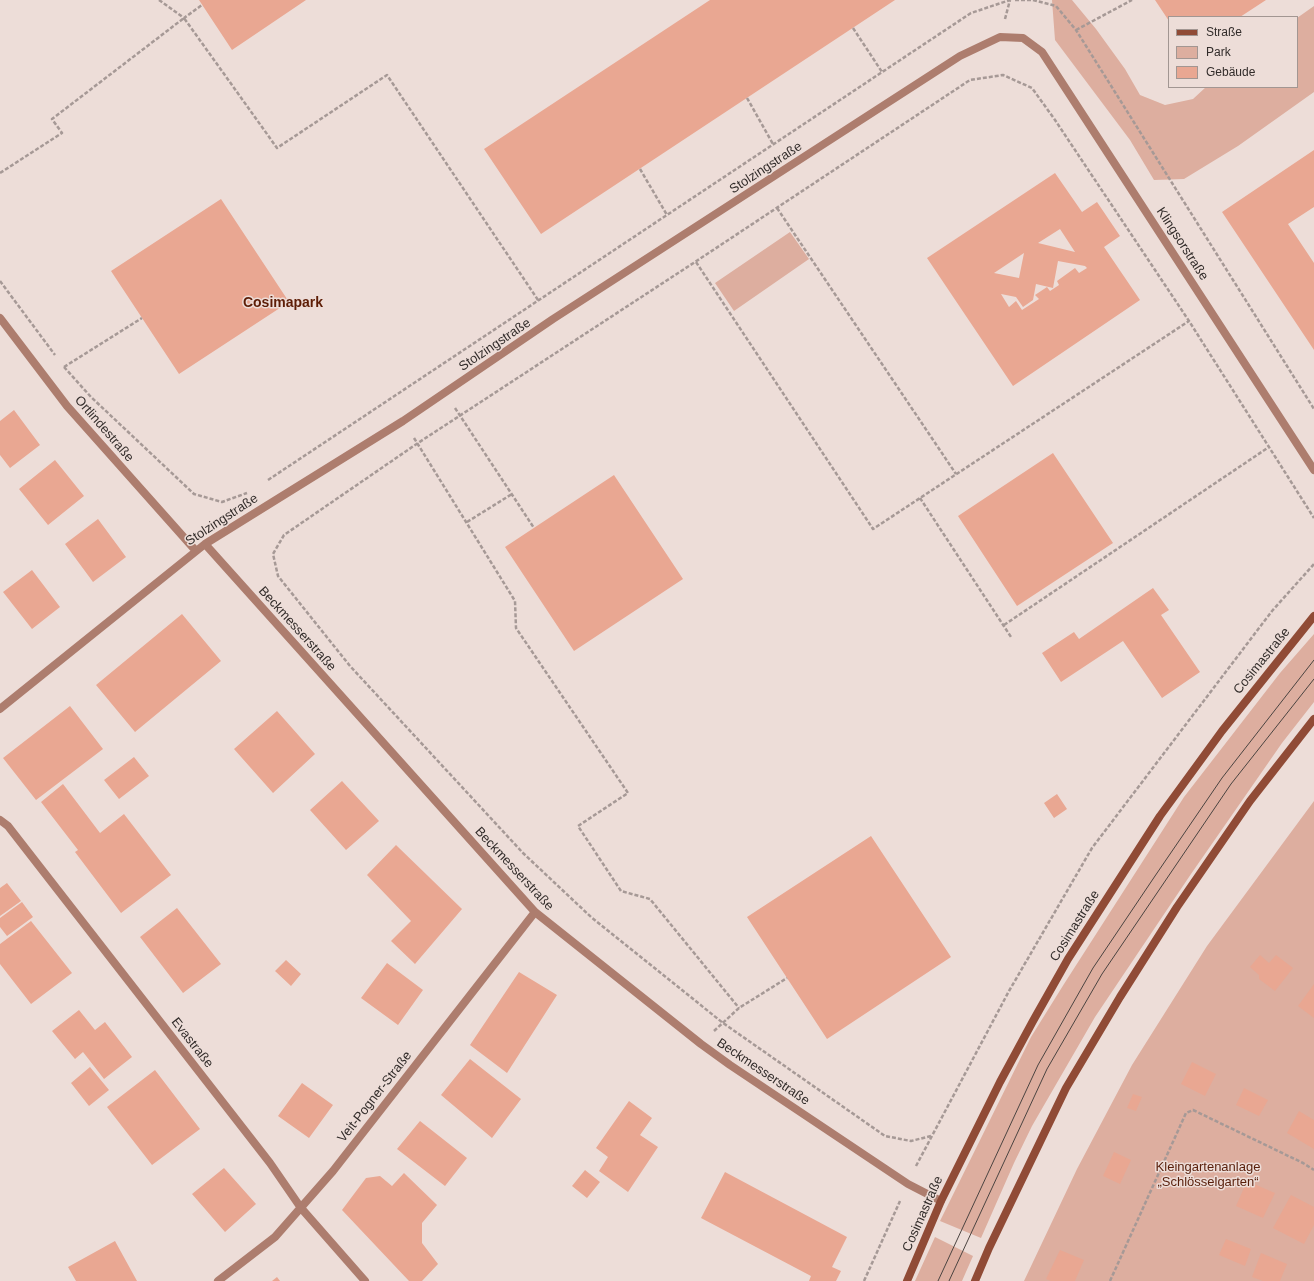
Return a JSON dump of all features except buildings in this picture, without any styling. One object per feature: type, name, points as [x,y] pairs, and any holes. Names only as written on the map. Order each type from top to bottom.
[{"type":"main road","name":"Cosimastraße","points":[[907,1281],[942,1201],[996,1089],[1032,1021],[1068,959],[1143,840],[1222,731],[1314,616]]},
{"type":"main road","points":[[975,1281],[989,1248],[1066,1088],[1120,997],[1177,908],[1246,807],[1314,719]]},
{"type":"street","name":"Stolzingstraße","points":[[0,709],[205,544],[402,421],[553,320],[960,56],[1000,37],[1023,38]]},
{"type":"street","name":"Klingsorstraße","points":[[1023,38],[1042,52],[1314,470]]},
{"type":"street","name":"Ortlindestraße","points":[[0,318],[67,406],[196,551]]},
{"type":"street","name":"Beckmesserstraße","points":[[205,544],[535,912],[701,1044],[730,1065],[908,1184],[942,1201]]},
{"type":"street","name":"Evastraße","points":[[0,820],[13,832],[270,1163],[301,1208],[365,1281]]},
{"type":"street","name":"Veit-Pogner-Straße","points":[[218,1281],[275,1237],[338,1165],[535,912]]},
{"type":"path","points":[[159,0],[184,18],[277,148],[387,76],[553,320]]},
{"type":"path","points":[[268,480],[971,13],[1010,0]]},
{"type":"path","points":[[1015,0],[1034,0],[1056,6],[1076,30],[1314,409]]},
{"type":"path","points":[[1076,30],[1132,0]]},
{"type":"path","points":[[0,173],[62,133],[52,119],[202,5]]},
{"type":"path","points":[[853,28],[882,72]]},
{"type":"path","points":[[931,1136],[911,1141],[885,1136],[723,1023],[591,917],[523,853],[350,666],[278,576],[273,554],[284,535],[460,415],[696,262],[970,80],[1003,75],[1032,88],[1055,120],[1189,321],[1314,518]]},
{"type":"path","points":[[747,98],[773,144]]},
{"type":"path","points":[[640,169],[666,215]]},
{"type":"path","points":[[777,208],[956,474]]},
{"type":"path","points":[[696,262],[873,529],[1189,321]]},
{"type":"path","points":[[0,281],[64,367],[91,397],[194,494],[222,502],[248,493]]},
{"type":"path","points":[[64,367],[142,318]]},
{"type":"path","points":[[444,393],[534,528]]},
{"type":"path","points":[[402,421],[418,443],[515,601],[516,628],[628,793],[578,826],[621,891],[650,899],[739,1008]]},
{"type":"path","points":[[1004,625],[1269,447]]},
{"type":"path","points":[[467,522],[512,494]]},
{"type":"path","points":[[920,498],[1011,637]]},
{"type":"path","points":[[864,1281],[931,1136],[1009,991],[1092,848],[1272,611],[1314,564]]},
{"type":"path","points":[[701,1044],[739,1008],[787,978]]},
{"type":"path","points":[[1110,1281],[1186,1113],[1193,1110],[1303,1163],[1314,1170]]},
{"type":"green space","points":[[1052,0],[1072,0],[1096,29],[1125,69],[1140,95],[1165,105],[1193,99],[1205,88],[1298,88],[1298,17],[1314,6],[1314,92],[1238,146],[1184,179],[1154,180],[1130,140],[1055,40]]},
{"type":"green space","points":[[790,232],[809,259],[734,311],[715,283]]},
{"type":"green space","points":[[1314,634],[1314,702],[1282,743],[1191,874],[1095,1017],[1032,1126],[981,1238],[940,1221],[1031,1037],[1064,984],[1184,797],[1280,673]]},
{"type":"green space","name":"Kleingartenanlage „Schlösselgarten“","points":[[1314,801],[1314,1281],[1024,1281],[1077,1169],[1132,1065],[1207,946]]},
{"type":"green space","points":[[935,1237],[973,1256],[962,1281],[915,1281]]},
{"type":"tram line","points":[[938,1281],[1038,1065],[1093,968],[1222,778],[1314,660]]},
{"type":"tram line","points":[[949,1281],[1047,1069],[1102,974],[1231,784],[1314,679]]},
{"type":"district","name":"Cosimapark","points":[[283,303]]}]
